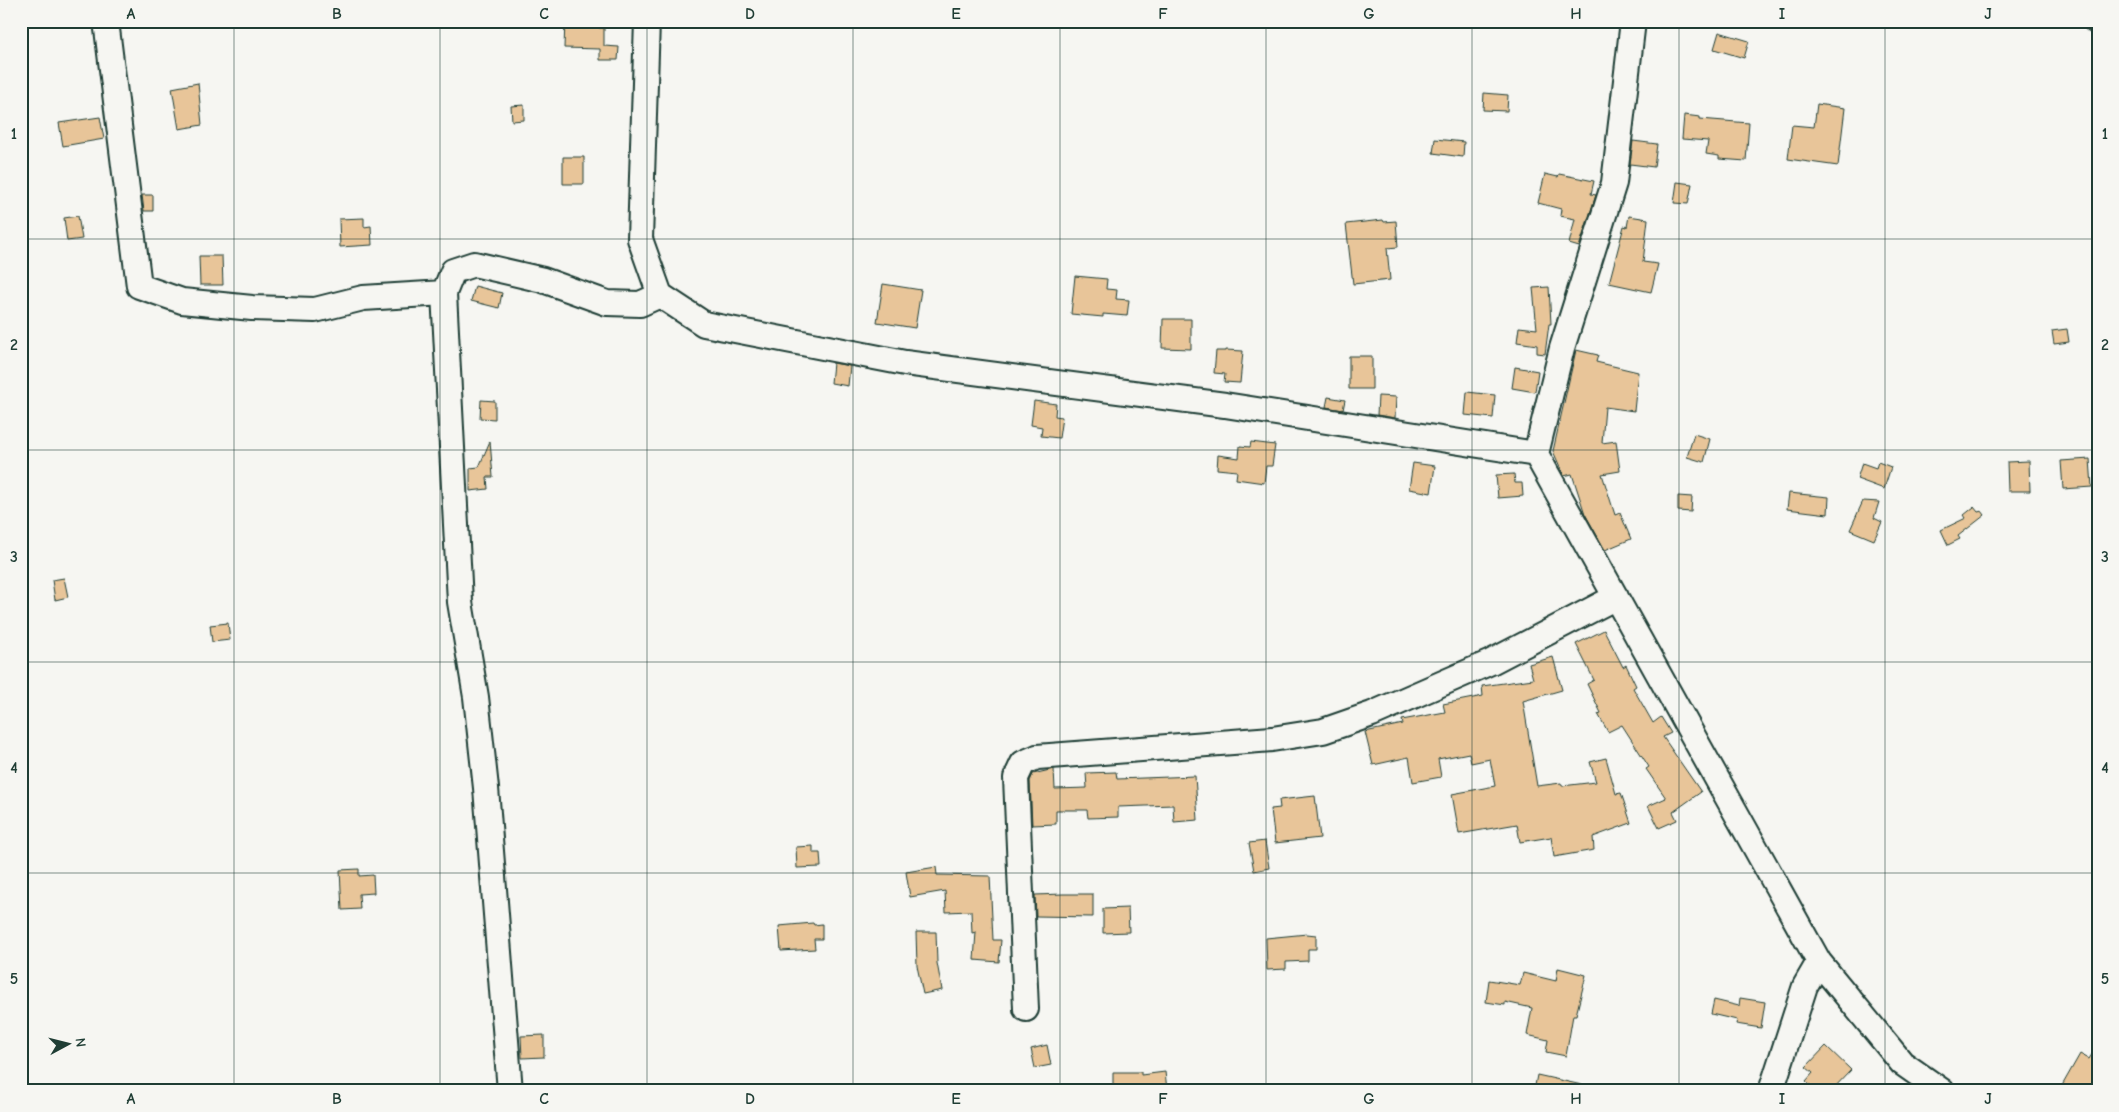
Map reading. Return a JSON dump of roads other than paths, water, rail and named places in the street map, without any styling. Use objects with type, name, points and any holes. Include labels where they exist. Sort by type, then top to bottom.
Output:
[{"type":"street","points":[[106,21],[139,286],[182,301],[252,308],[315,310],[364,298],[444,293]]},
{"type":"street","points":[[647,21],[640,239],[660,295],[704,324],[905,363],[1224,405],[1536,454]]},
{"type":"street","points":[[1633,21],[1614,183],[1562,348],[1536,454],[1819,962],[1902,1063],[1942,1091]]},
{"type":"street","points":[[510,1091],[486,788],[476,697],[460,602],[444,293],[454,271],[474,264],[543,280],[607,303],[640,304],[660,295]]},
{"type":"street","points":[[1026,1009],[1016,778],[1023,763],[1037,757],[1272,739],[1323,731],[1372,714],[1491,662],[1616,597]]},
{"type":"street","points":[[1771,1091],[1805,986],[1819,962]]}]
